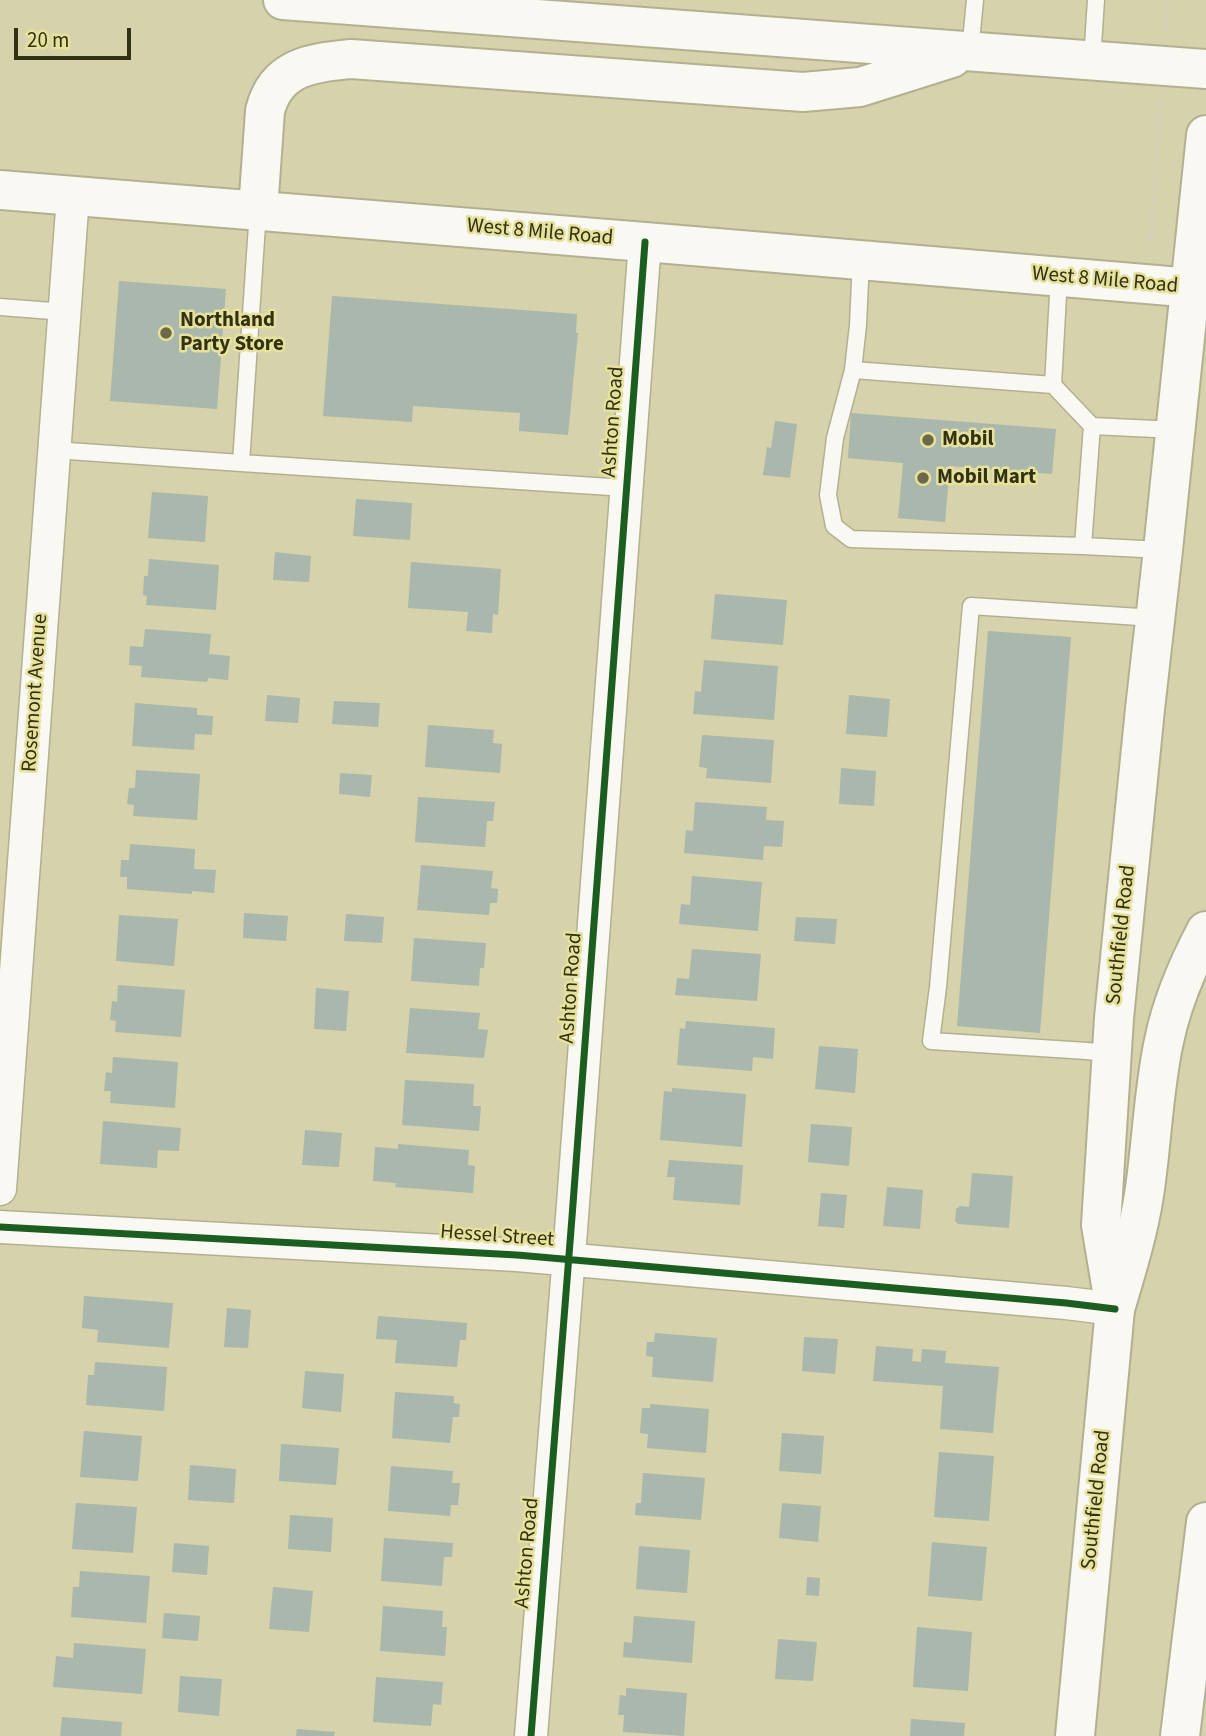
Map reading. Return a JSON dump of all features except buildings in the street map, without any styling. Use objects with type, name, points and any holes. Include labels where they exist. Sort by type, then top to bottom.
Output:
[{"type":"main road","points":[[283,0],[1206,69]]},
{"type":"main road","points":[[258,210],[265,111],[269,97],[280,81],[307,65],[351,59],[803,92],[860,87],[970,52]]},
{"type":"main road","name":"Southfield Road","points":[[1075,1736],[1115,1309],[1101,1225],[1111,1054],[1143,722],[1176,430],[1199,289],[1206,135]]},
{"type":"main road","name":"West 8 Mile Road","points":[[0,190],[1199,289]]},
{"type":"main road","points":[[1115,1309],[1144,1195],[1164,1040],[1192,956],[1206,931]]},
{"type":"main road","points":[[1180,1736],[1206,1522]]},
{"type":"street","name":"Rosemont Avenue","points":[[0,1189],[73,196]]},
{"type":"street","name":"Ashton Road","points":[[531,1736],[645,242]]},
{"type":"street","name":"Hessel Street","points":[[0,1227],[517,1255],[1115,1309]]},
{"type":"lane","points":[[970,52],[975,0]]},
{"type":"lane","points":[[1092,61],[1096,0]]},
{"type":"lane","points":[[241,463],[258,210]]},
{"type":"lane","points":[[861,260],[853,370],[835,438],[828,495],[834,526],[851,540],[1163,550]]},
{"type":"lane","points":[[1053,385],[1059,277]]},
{"type":"lane","points":[[0,307],[65,312]]},
{"type":"lane","points":[[853,370],[1053,385],[1093,425],[1176,430]]},
{"type":"lane","points":[[1083,546],[1093,425]]},
{"type":"lane","points":[[54,450],[626,488]]},
{"type":"lane","points":[[1111,1054],[931,1041],[971,606],[1155,618]]},
{"type":"path","points":[[1151,243],[1160,121],[1161,65],[1168,0]]},
{"type":"cycle path","points":[[531,1736],[645,242]]},
{"type":"cycle path","points":[[0,1227],[517,1255],[1115,1309]]},
{"type":"place","name":"Northland Party Store","points":[[166,333]]},
{"type":"place","name":"Mobil","points":[[928,440]]},
{"type":"place","name":"Mobil Mart","points":[[923,478]]}]
